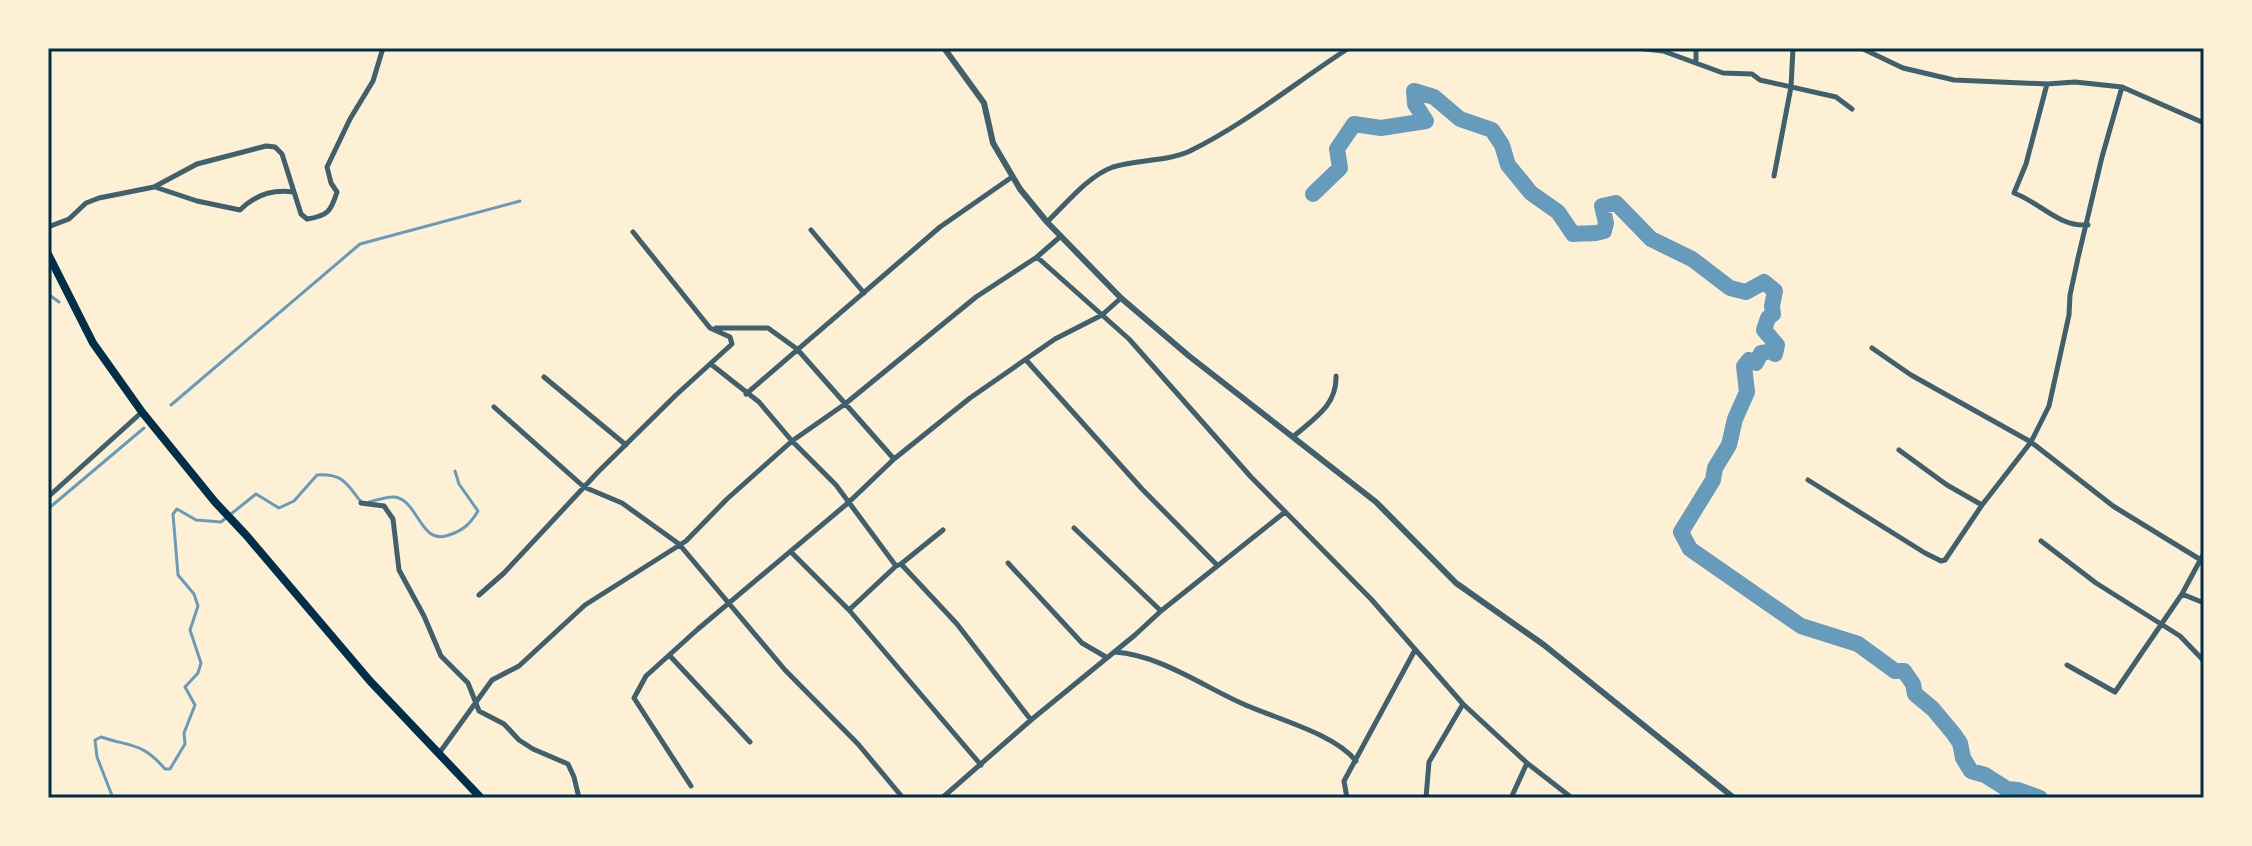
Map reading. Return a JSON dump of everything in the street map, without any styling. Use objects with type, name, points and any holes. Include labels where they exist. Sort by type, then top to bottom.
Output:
[{"type":"highway","points":[[48,254],[93,343],[142,412],[215,502],[370,681],[481,798]]},
{"type":"street","points":[[48,227],[69,219],[86,203],[154,187],[197,164],[266,146],[275,147],[282,154],[301,214],[307,219],[318,217],[331,210],[337,192],[327,167],[373,81],[383,48]]},
{"type":"street","points":[[944,48],[984,103],[993,143],[1012,177],[1047,222],[1121,298],[1189,356],[1376,502],[1456,583],[1544,645],[1734,798]]},
{"type":"street","points":[[1047,222],[1107,170],[1136,161],[1179,155],[1217,136],[1349,48]]},
{"type":"street","points":[[1636,48],[1663,51],[1723,73],[1752,74],[1760,80],[1836,97],[1852,109]]},
{"type":"street","points":[[1696,48],[1696,63]]},
{"type":"street","points":[[1774,176],[1791,87],[1793,48]]},
{"type":"street","points":[[1861,48],[1903,68],[1954,80],[2047,84],[2075,82],[2122,87],[2204,123]]},
{"type":"street","points":[[2047,84],[2026,164],[2014,193],[2030,200],[2058,220],[2076,226],[2088,225]]},
{"type":"street","points":[[1808,480],[1925,553],[1945,560],[1982,505],[2031,442],[2049,406],[2078,258],[2122,87]]},
{"type":"street","points":[[746,394],[940,227],[1012,177]]},
{"type":"street","points":[[154,187],[197,201],[240,210],[252,198],[279,190],[293,192]]},
{"type":"street","points":[[811,230],[864,293]]},
{"type":"street","points":[[479,595],[676,395],[732,344],[730,337],[710,328],[633,232]]},
{"type":"street","points":[[440,752],[492,680],[519,666],[585,605],[686,541],[727,499],[792,441],[845,404],[976,297],[1037,257],[1061,236]]},
{"type":"street","points":[[1037,257],[1129,339],[1463,704],[1527,763],[1572,798]]},
{"type":"street","points":[[691,786],[634,698],[646,676],[848,503],[894,459],[970,398],[1055,339],[1102,315],[1121,298]]},
{"type":"street","points":[[710,328],[768,328],[797,349],[894,459]]},
{"type":"street","points":[[1872,348],[1911,375],[2031,442],[2113,506],[2202,557],[2182,594],[2115,692],[2067,665]]},
{"type":"street","points":[[1026,360],[1142,489],[1217,564]]},
{"type":"street","points":[[712,365],[775,418],[792,441],[836,485],[899,565],[957,624],[1031,720]]},
{"type":"street","points":[[1294,436],[1320,414],[1336,393],[1336,376]]},
{"type":"street","points":[[544,377],[626,445]]},
{"type":"street","points":[[494,407],[584,487],[622,503],[679,544],[785,670],[858,744],[903,798]]},
{"type":"street","points":[[48,497],[142,412]]},
{"type":"street","points":[[1899,450],[1947,485],[1982,505]]},
{"type":"street","points":[[361,503],[384,506],[393,519],[399,570],[441,656],[468,683],[479,711],[504,724],[533,749],[568,764],[579,790],[579,798]]},
{"type":"street","points":[[942,798],[1217,564],[1285,512]]},
{"type":"street","points":[[1074,528],[1161,611]]},
{"type":"street","points":[[849,610],[943,530]]},
{"type":"street","points":[[2041,541],[2096,583],[2180,636],[2204,661]]},
{"type":"street","points":[[791,552],[849,610],[981,765]]},
{"type":"street","points":[[1008,563],[1082,643],[1106,657]]},
{"type":"street","points":[[2182,594],[2204,603]]},
{"type":"street","points":[[1347,798],[1344,781],[1415,650]]},
{"type":"street","points":[[1113,652],[1129,653],[1150,660],[1241,703],[1306,728],[1348,751],[1356,761]]},
{"type":"street","points":[[670,656],[750,742]]},
{"type":"street","points":[[1426,798],[1429,762],[1463,704]]},
{"type":"street","points":[[1511,798],[1527,763]]},
{"type":"waterway","points":[[1313,194],[1340,168],[1337,149],[1354,124],[1381,128],[1426,121],[1415,104],[1414,91],[1434,97],[1460,119],[1492,130],[1502,145],[1508,165],[1531,193],[1558,212],[1573,234],[1604,231],[1606,223],[1602,206],[1616,203],[1651,239],[1692,259],[1730,288],[1746,292],[1764,282],[1775,291],[1773,314],[1764,330],[1777,345],[1775,354],[1771,351],[1761,353],[1756,363],[1749,360],[1744,366],[1747,392],[1735,419],[1729,445],[1715,468],[1713,480],[1681,532],[1690,549],[1801,626],[1858,644],[1895,671],[1904,671],[1913,684],[1915,694],[1933,709],[1960,743],[1963,758],[1971,771],[1985,775],[2007,789],[2040,798]]},
{"type":"waterway","points":[[171,405],[360,244],[520,201]]},
{"type":"waterway","points":[[48,294],[59,302]]},
{"type":"waterway","points":[[48,509],[144,428]]},
{"type":"waterway","points":[[369,502],[392,497],[403,500],[425,529],[439,537],[449,535],[466,526],[478,511],[459,484],[455,471]]},
{"type":"waterway","points":[[113,798],[97,757],[95,740],[101,737],[136,747],[150,754],[165,769],[170,769],[185,744],[184,733],[195,705],[185,687],[198,673],[201,663],[190,630],[198,606],[194,594],[178,575],[173,514],[177,509],[196,520],[221,522],[256,494],[279,508],[294,501],[317,475],[339,478],[362,503]]}]
